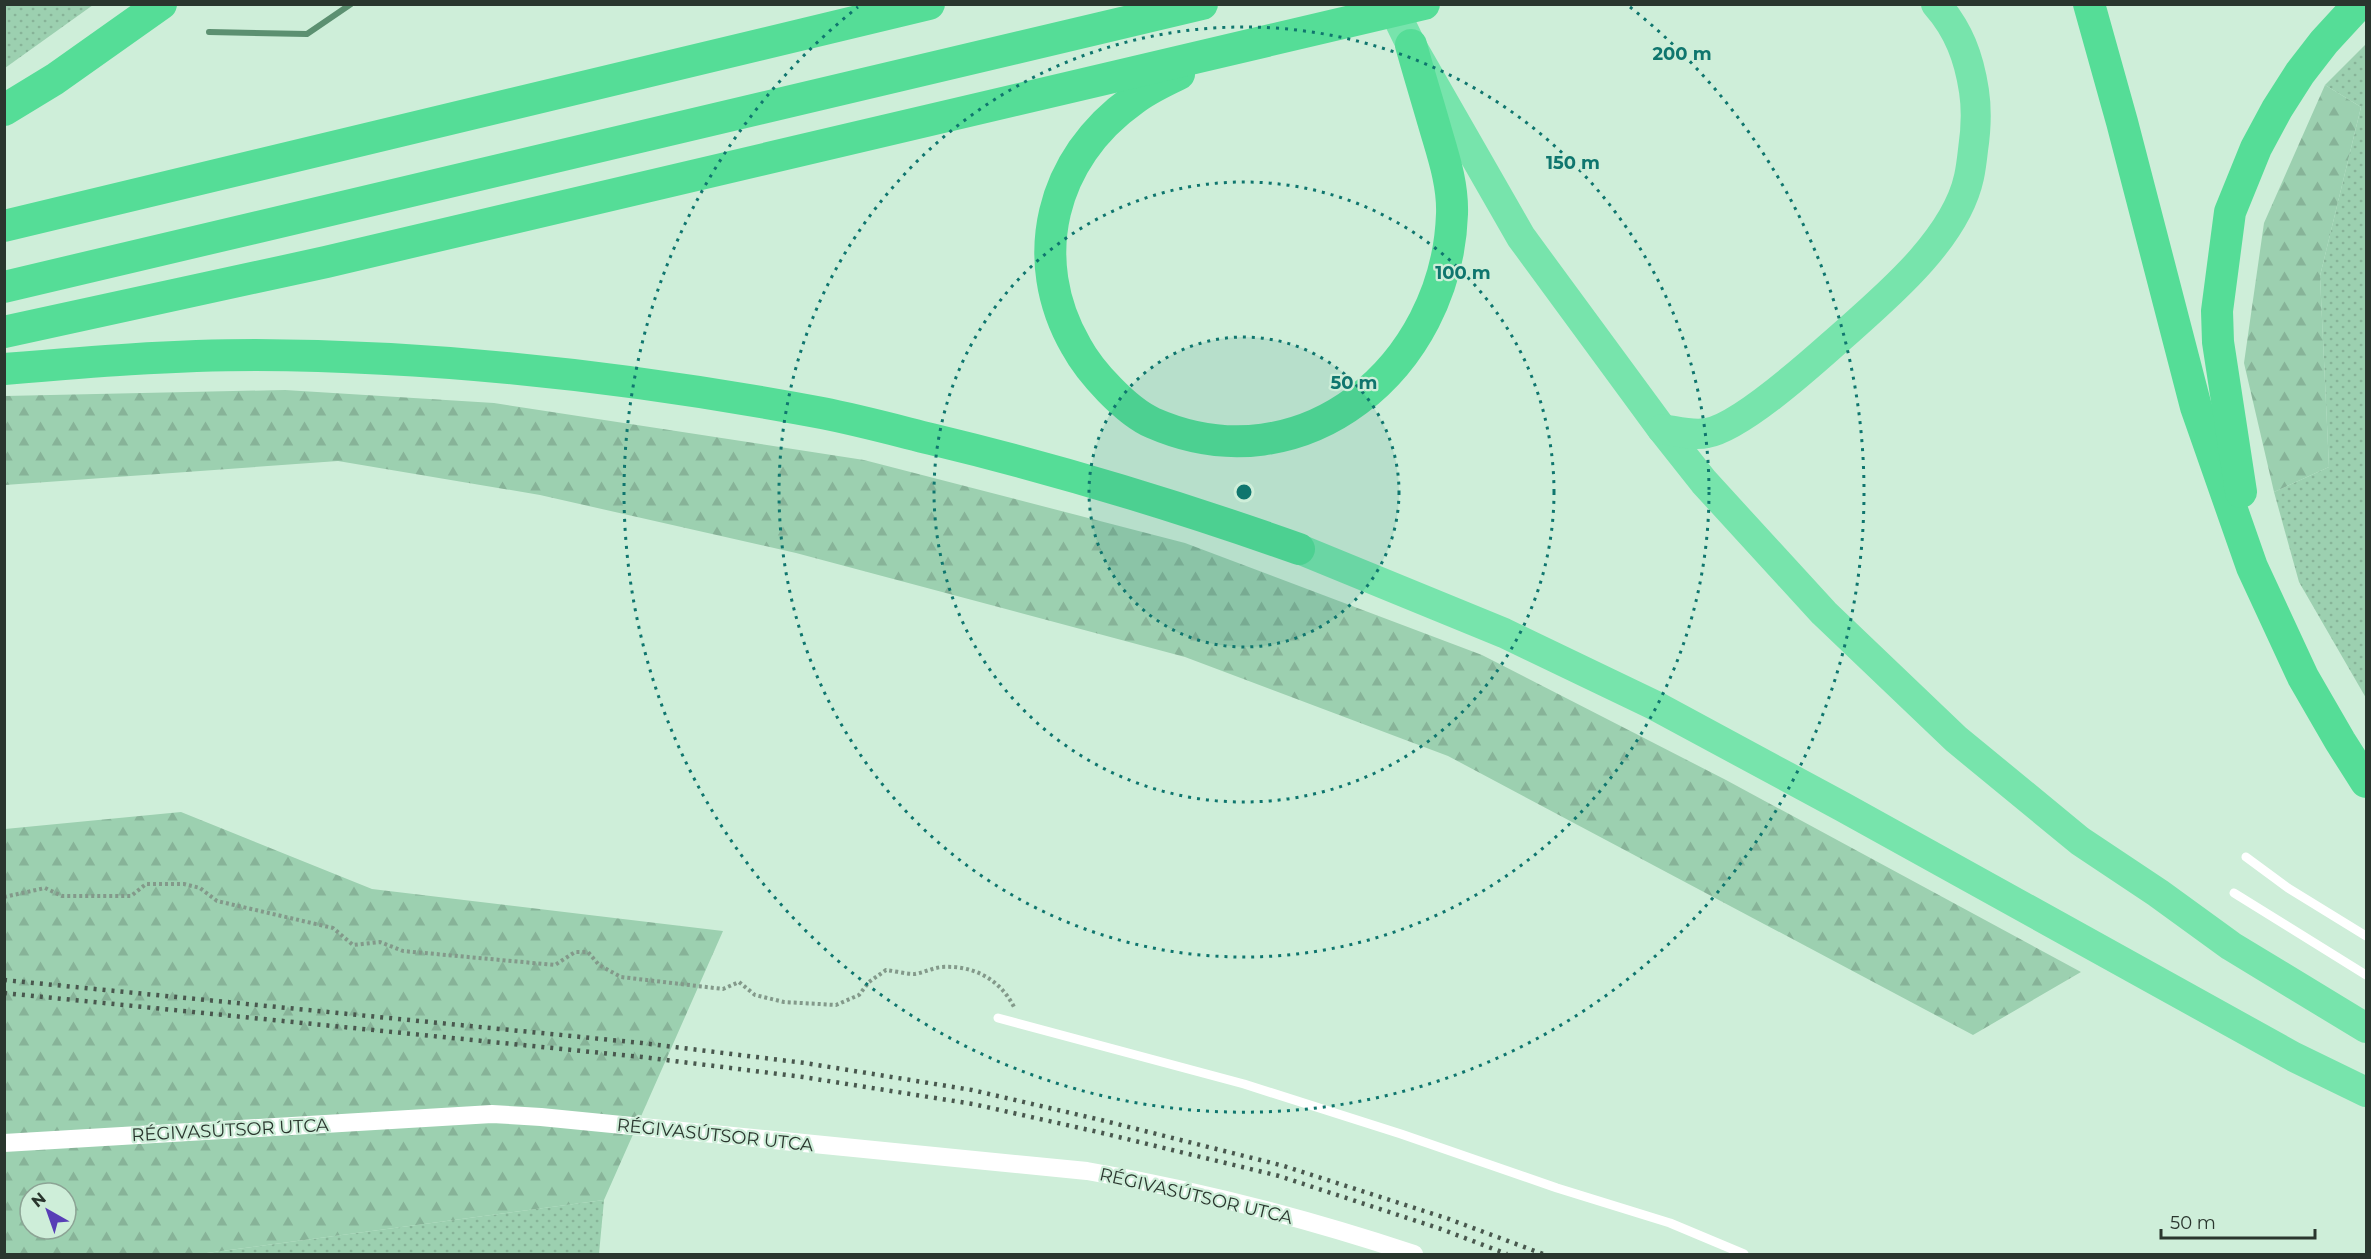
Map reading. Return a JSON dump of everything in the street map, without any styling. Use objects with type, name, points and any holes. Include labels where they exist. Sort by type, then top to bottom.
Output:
[{"type":"highway","points":[[4,110],[55,79],[161,4]]},
{"type":"highway","points":[[4,225],[929,4]]},
{"type":"highway","points":[[4,287],[1202,4]]},
{"type":"highway","points":[[1391,4],[1411,45],[1521,237],[1662,429],[1704,482],[1824,613],[1988,766],[2080,841],[2158,893],[2231,946],[2367,1028]]},
{"type":"highway","points":[[4,332],[326,262],[1424,4]]},
{"type":"highway","points":[[1662,429],[1707,433],[1737,422],[1870,311],[1916,266],[1936,242],[1957,209],[1969,178],[1977,106],[1969,62],[1958,34],[1936,4]]},
{"type":"highway","points":[[2089,4],[2196,407],[2252,567],[2303,677],[2367,782]]},
{"type":"highway","points":[[2252,567],[2218,342],[2217,311],[2230,212],[2256,148],[2277,110],[2300,73],[2324,42],[2359,4]]},
{"type":"highway","points":[[1224,52],[1131,101],[1108,122],[1081,153],[1063,183],[1054,215],[1050,253],[1052,280],[1065,328],[1086,364],[1116,396],[1152,422],[1187,434],[1221,440],[1257,440],[1287,435],[1316,426],[1371,390],[1413,342],[1435,299],[1444,274],[1450,242],[1452,210],[1449,174],[1411,45]]},
{"type":"highway","points":[[4,369],[128,358],[257,355],[445,363],[638,382],[825,413],[1021,461],[1190,510],[1299,549],[1504,633],[1654,705],[2294,1057],[2367,1092]]},
{"type":"highway","points":[[2338,1010],[2367,1021]]},
{"type":"street","name":"RÉGIVASÚTSOR UTCA","points":[[4,1143],[492,1114],[541,1117],[1088,1171],[1150,1182],[1356,1235],[1414,1254]]},
{"type":"lane","points":[[2246,857],[2288,888],[2367,936]]},
{"type":"lane","points":[[2234,893],[2367,975]]},
{"type":"lane","points":[[999,1018],[1244,1084],[1670,1223],[1744,1254]]},
{"type":"path","points":[[4,897],[45,888],[62,896],[131,896],[146,884],[184,884],[200,888],[217,901],[333,928],[353,945],[380,942],[403,951],[555,965],[575,952],[588,952],[599,965],[621,977],[723,989],[739,982],[754,995],[784,1002],[836,1005],[859,995],[869,982],[886,970],[914,974],[945,967],[970,970],[988,976],[1006,992],[1022,1024]]},
{"type":"green space","points":[[5,4],[93,4],[93,5],[5,68]]},
{"type":"green space","points":[[2366,44],[2366,698],[2299,582],[2274,492],[2329,467],[2320,276],[2361,107],[2325,85]]},
{"type":"green space","points":[[2325,85],[2361,107],[2320,276],[2329,467],[2274,492],[2244,363],[2264,223]]},
{"type":"green space","points":[[285,390],[494,403],[864,460],[1185,543],[1482,655],[1726,780],[2081,972],[1973,1035],[1448,756],[1185,657],[796,553],[540,495],[338,461],[5,485],[5,396]]},
{"type":"green space","points":[[181,812],[372,889],[723,931],[604,1200],[199,1254],[5,1254],[5,829]]},
{"type":"green space","points":[[604,1200],[599,1254],[199,1254],[207,1253]]},
{"type":"waterway","points":[[209,32],[307,34],[351,4]]},
{"type":"railway","points":[[4,980],[642,1043],[805,1063],[972,1090],[1284,1166],[1446,1218],[1543,1254]]},
{"type":"railway","points":[[4,993],[642,1057],[803,1077],[973,1104],[1279,1176],[1441,1229],[1507,1254]]}]
